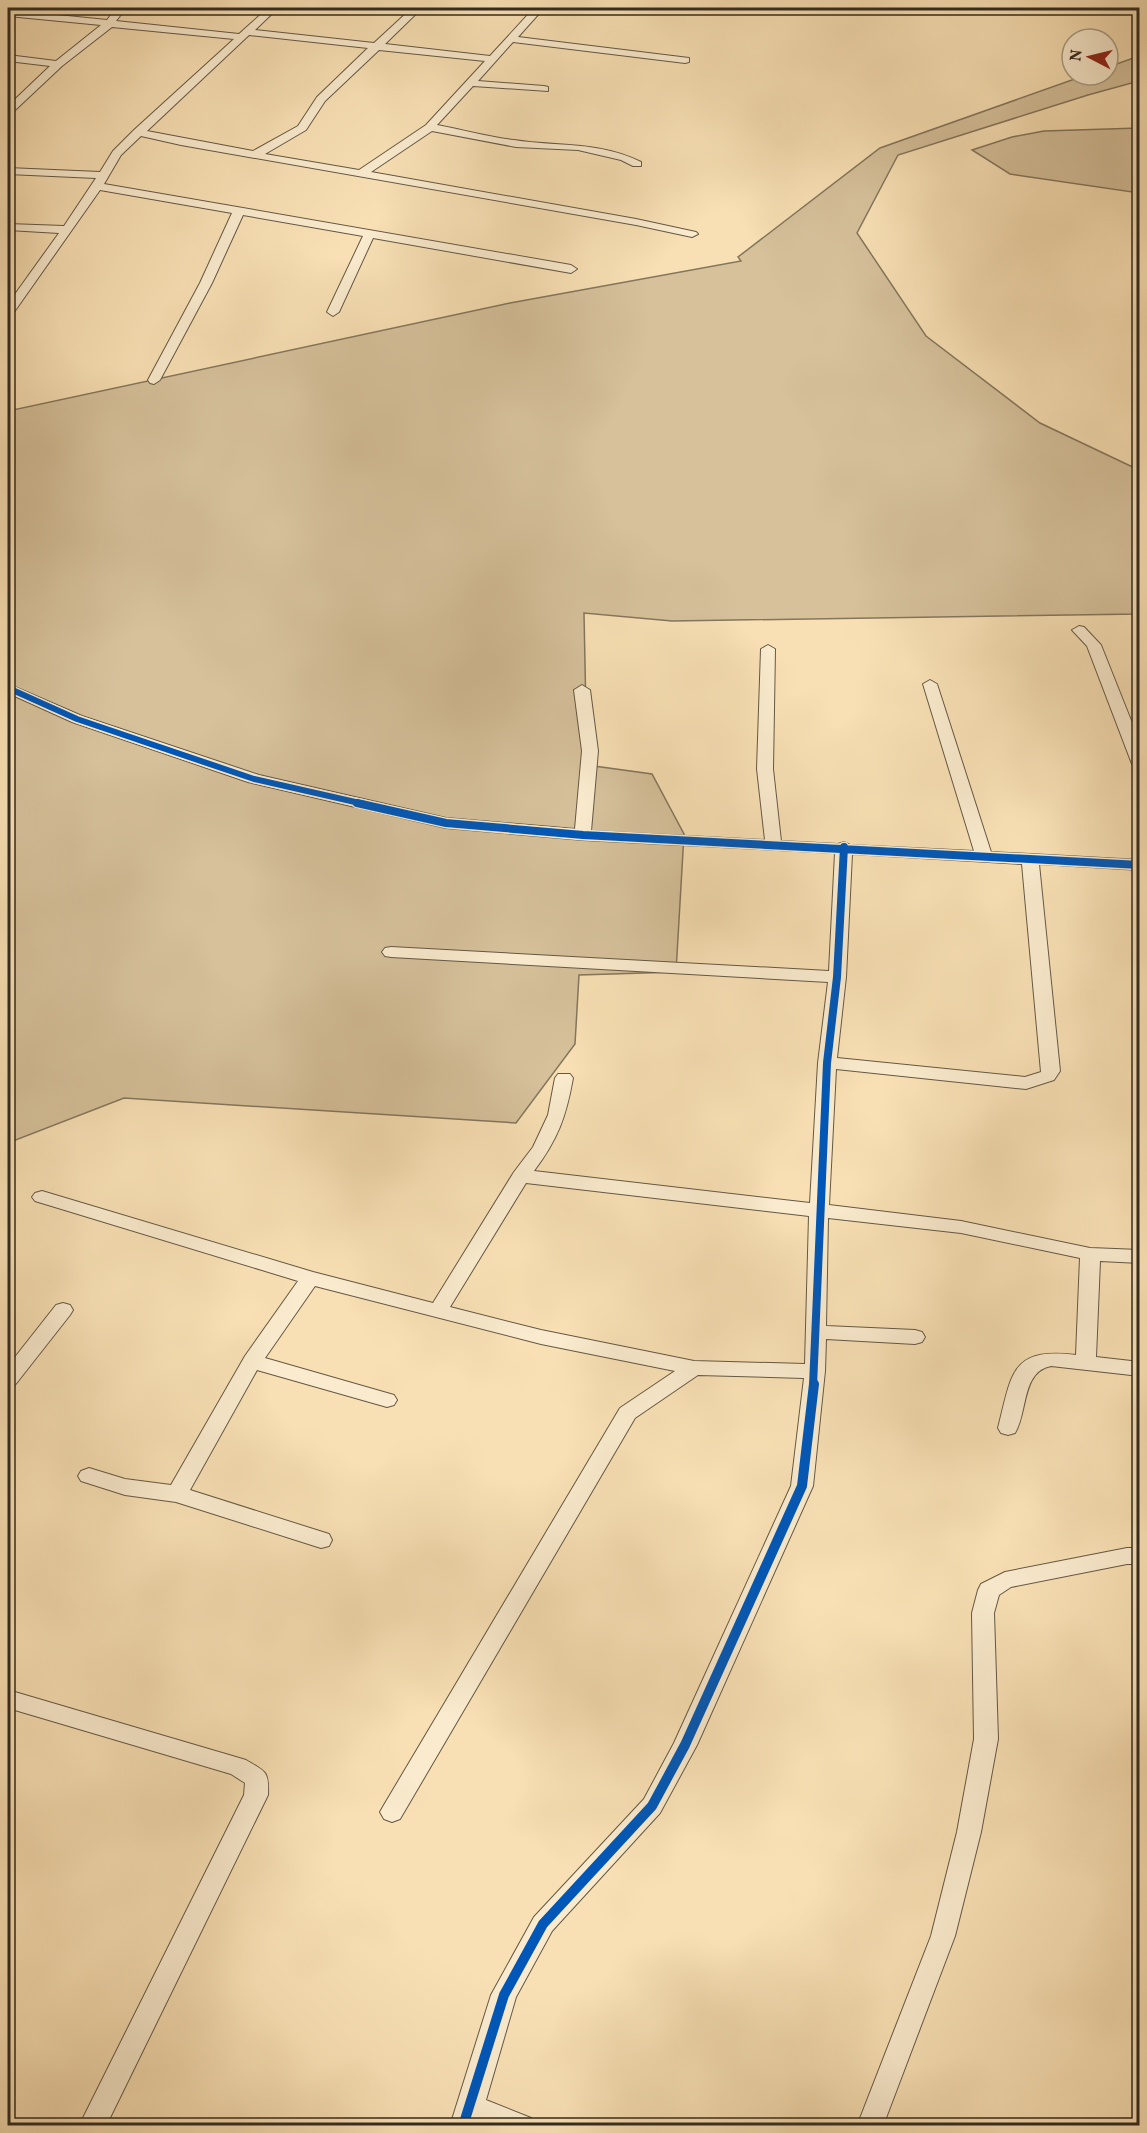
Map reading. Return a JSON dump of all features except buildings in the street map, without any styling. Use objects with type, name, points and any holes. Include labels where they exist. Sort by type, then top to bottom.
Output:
[{"type":"street","points":[[10,107],[58,64],[110,24],[121,8]]},
{"type":"street","points":[[8,312],[68,230],[117,153],[273,8]]},
{"type":"street","points":[[255,155],[302,128],[321,99],[356,67],[369,50],[378,47],[417,8]]},
{"type":"street","points":[[362,173],[430,127],[539,8]]},
{"type":"street","points":[[8,13],[378,47],[492,60]]},
{"type":"street","points":[[509,39],[685,60]]},
{"type":"street","points":[[8,58],[58,64]]},
{"type":"street","points":[[470,83],[544,89]]},
{"type":"street","points":[[430,127],[516,144],[578,147],[625,158],[637,164]]},
{"type":"street","points":[[138,132],[692,234]]},
{"type":"street","points":[[8,171],[102,175]]},
{"type":"street","points":[[97,186],[571,269]]},
{"type":"street","points":[[154,380],[206,283],[238,211]]},
{"type":"street","points":[[8,227],[68,230]]},
{"type":"street","points":[[333,312],[370,233]]},
{"type":"street","points":[[1079,630],[1094,645],[1135,745],[1140,764]]},
{"type":"street","points":[[768,649],[765,769],[772,843]]},
{"type":"street","points":[[930,684],[984,856]]},
{"type":"street","points":[[8,688],[77,719],[265,782],[446,823],[583,835],[772,843],[1140,865]]},
{"type":"street","points":[[582,690],[590,751],[583,835]]},
{"type":"street","points":[[522,2126],[467,2116],[504,1995],[543,1924],[652,1806],[685,1745],[802,1486],[815,1371],[819,1210],[827,1063],[837,977],[843,847]]},
{"type":"street","points":[[827,1063],[1026,1083],[1048,1076],[1051,1071],[1030,859]]},
{"type":"street","points":[[391,952],[837,977]]},
{"type":"street","points":[[438,1310],[521,1176],[542,1148],[557,1115],[564,1078]]},
{"type":"street","points":[[521,1176],[961,1227],[1090,1254],[1140,1257]]},
{"type":"street","points":[[42,1197],[310,1278],[541,1337],[694,1368],[815,1371]]},
{"type":"street","points":[[1086,1363],[1090,1254]]},
{"type":"street","points":[[177,1494],[252,1361],[310,1278]]},
{"type":"street","points":[[8,1380],[63,1310]]},
{"type":"street","points":[[816,1332],[915,1337]]},
{"type":"street","points":[[1008,1428],[1022,1376],[1036,1362],[1051,1359],[1140,1370]]},
{"type":"street","points":[[252,1361],[387,1400]]},
{"type":"street","points":[[392,1812],[602,1460],[627,1413],[694,1368]]},
{"type":"street","points":[[89,1476],[125,1487],[177,1494],[321,1540]]},
{"type":"street","points":[[870,2126],[943,1936],[969,1832],[986,1739],[983,1613],[989,1590],[1005,1580],[1127,1556],[1140,1556]]},
{"type":"street","points":[[8,1700],[238,1767],[257,1778],[256,1795],[92,2126]]},
{"type":"shaded area","points":[[1139,56],[1139,81],[1120,86],[1120,63]]},
{"type":"shaded area","points":[[1060,84],[1060,87],[1117,87],[898,155],[857,233],[926,336],[1040,423],[1139,470],[1139,614],[672,621],[584,613],[587,765],[652,774],[684,834],[676,972],[579,975],[575,1044],[516,1123],[124,1098],[8,1143],[8,411],[510,303],[741,261],[738,257],[880,148]]},
{"type":"shaded area","points":[[1139,128],[1139,193],[1010,174],[972,150],[1012,137],[1044,131]]},
{"type":"cycle path","points":[[8,688],[77,719],[254,779],[446,823],[583,835],[1140,865]]},
{"type":"cycle path","points":[[463,2126],[504,1995],[543,1924],[652,1806],[685,1745],[802,1486],[815,1371],[819,1210],[827,1063],[837,977],[844,847]]}]
